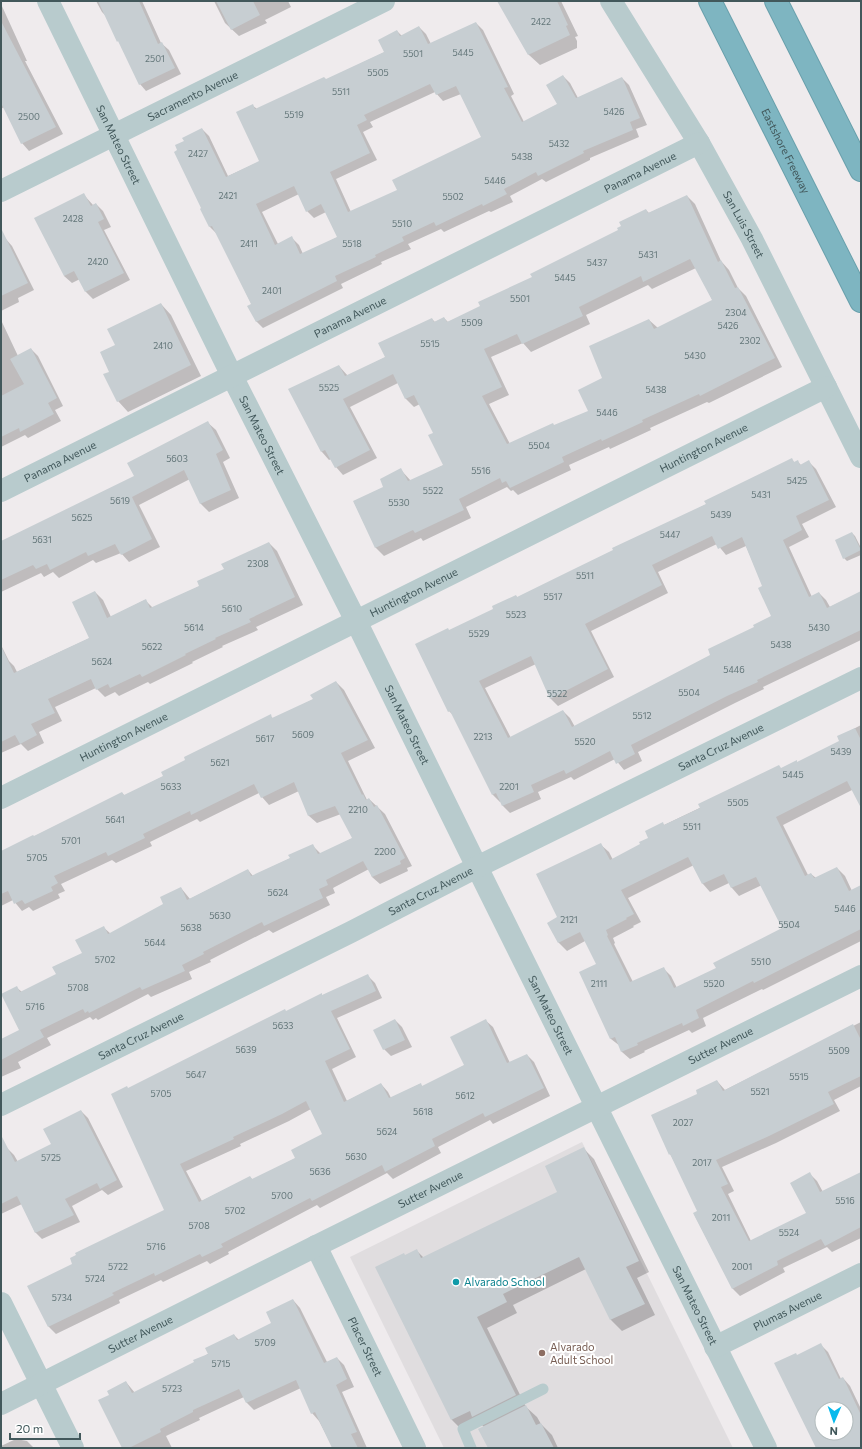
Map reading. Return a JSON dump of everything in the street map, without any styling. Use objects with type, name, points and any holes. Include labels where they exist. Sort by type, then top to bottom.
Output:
[{"type":"highway","name":"Eastshore Freeway","points":[[710,1],[861,301]]},
{"type":"highway","points":[[776,1],[861,170]]},
{"type":"street","name":"San Mateo Street","points":[[48,1],[232,376],[356,621],[715,1348],[766,1448]]},
{"type":"street","name":"Sacramento Avenue","points":[[1,191],[384,1]]},
{"type":"street","name":"San Luis Street","points":[[611,1],[699,144],[752,239],[861,457]]},
{"type":"street","name":"Panama Avenue","points":[[1,491],[699,144]]},
{"type":"street","name":"Huntington Avenue","points":[[1,798],[826,387]]},
{"type":"street","name":"Santa Cruz Avenue","points":[[1,1105],[351,932],[477,867],[861,678]]},
{"type":"street","name":"Sutter Avenue","points":[[1,1404],[861,976]]},
{"type":"street","name":"Placer Street","points":[[316,1246],[415,1448]]},
{"type":"street","name":"Plumas Avenue","points":[[715,1348],[861,1274]]},
{"type":"street","points":[[1,1303],[73,1448]]},
{"type":"lane","points":[[471,1448],[463,1429],[543,1389]]},
{"type":"shaded area","name":"Alvarado Adult School","points":[[582,1142],[733,1448],[444,1448],[350,1257]]},
{"type":"building","points":[[98,1],[139,1],[158,44],[162,42],[175,68],[139,85]]},
{"type":"building","points":[[216,1],[253,1],[260,15],[231,30]]},
{"type":"building","points":[[497,1],[557,1],[568,25],[566,26],[570,35],[528,55]]},
{"type":"building","points":[[1,21],[56,127],[21,144],[1,103]]},
{"type":"building","points":[[476,22],[508,87],[504,88],[522,122],[557,104],[546,85],[563,75],[576,98],[622,77],[640,118],[630,122],[633,130],[583,151],[584,153],[538,176],[536,172],[504,189],[507,194],[483,206],[482,204],[436,226],[434,222],[402,237],[404,241],[375,255],[376,257],[335,276],[337,281],[256,322],[247,306],[251,304],[212,226],[209,227],[200,209],[201,208],[174,152],[177,150],[175,145],[184,141],[182,138],[202,128],[226,177],[259,161],[236,112],[253,104],[255,109],[324,77],[326,79],[384,52],[378,40],[397,30],[400,36],[419,26],[428,44]],"holes":[[[430,84],[436,95],[456,86],[481,137],[392,180],[397,190],[348,212],[330,172],[370,153],[357,125],[367,120],[364,115]],[[294,186],[306,212],[321,204],[337,237],[300,254],[292,236],[275,245],[256,204]]]},
{"type":"building","points":[[84,193],[91,206],[96,203],[104,219],[98,222],[124,273],[85,292],[74,271],[64,276],[34,218]]},
{"type":"building","points":[[687,195],[718,262],[721,260],[735,288],[738,287],[775,358],[700,396],[699,394],[642,420],[643,422],[602,441],[601,439],[562,457],[564,462],[510,488],[506,481],[502,483],[500,478],[459,499],[464,510],[415,533],[413,530],[375,548],[353,501],[383,487],[380,479],[401,468],[408,481],[443,465],[428,435],[433,433],[414,395],[405,399],[393,374],[343,399],[370,450],[335,468],[325,450],[321,452],[288,389],[339,365],[345,376],[385,357],[378,343],[432,318],[434,322],[444,317],[447,322],[480,306],[478,302],[532,277],[530,274],[618,230],[617,228],[621,226],[619,222],[646,209],[648,213]],"holes":[[[690,259],[712,300],[654,329],[649,319],[589,346],[602,378],[578,390],[588,411],[554,425],[553,423],[507,444],[482,396],[502,387],[484,349],[517,334],[522,344],[583,316],[579,307],[641,276],[643,282]]]},
{"type":"building","points":[[1,228],[28,283],[1,296]]},
{"type":"building","points":[[161,303],[191,365],[117,402],[103,374],[109,372],[100,352],[115,345],[107,329]]},
{"type":"building","points":[[31,348],[57,398],[48,403],[54,414],[20,432],[19,428],[1,437],[1,396],[24,384],[10,359]]},
{"type":"building","points":[[208,421],[223,450],[216,454],[231,490],[200,504],[184,470],[132,497],[152,539],[121,555],[115,544],[88,556],[86,552],[50,570],[47,564],[36,569],[33,565],[1,580],[1,541],[134,476],[127,463]]},
{"type":"building","points":[[792,458],[794,462],[798,460],[800,465],[809,460],[829,500],[796,516],[802,530],[783,540],[809,597],[819,592],[827,608],[861,591],[861,630],[757,680],[758,682],[727,696],[631,745],[635,754],[616,764],[610,751],[566,774],[564,770],[531,785],[534,792],[502,806],[496,793],[492,795],[450,711],[448,712],[415,644],[493,609],[492,606],[516,595],[517,597],[613,550],[612,548],[706,504],[704,501]],"holes":[[[712,536],[718,549],[742,537],[762,586],[758,588],[771,616],[753,625],[754,627],[708,649],[710,655],[572,727],[563,710],[508,738],[479,681],[531,656],[550,699],[608,669],[585,624],[662,585],[652,565]]]},
{"type":"building","points":[[852,532],[861,550],[843,559],[835,540]]},
{"type":"building","points":[[269,542],[295,597],[249,619],[251,622],[215,638],[216,639],[142,677],[140,674],[110,688],[108,684],[96,690],[91,679],[48,699],[55,713],[31,724],[37,735],[20,744],[15,735],[1,742],[1,646],[14,673],[89,638],[72,602],[95,591],[107,618],[146,599],[150,608],[199,586],[197,581],[224,569],[221,564]]},
{"type":"building","points":[[336,681],[368,740],[341,753],[362,795],[363,794],[366,800],[369,798],[374,807],[377,805],[405,858],[400,861],[401,864],[372,877],[363,861],[326,880],[328,885],[319,889],[323,898],[264,926],[262,922],[203,952],[204,954],[182,965],[185,971],[142,990],[140,987],[89,1013],[88,1011],[85,1013],[83,1009],[40,1030],[44,1037],[1,1060],[1,1039],[19,1030],[1,994],[17,986],[20,992],[56,974],[52,967],[82,953],[75,940],[104,926],[108,934],[163,904],[160,897],[181,887],[187,900],[248,869],[251,876],[290,858],[288,855],[313,844],[318,854],[352,838],[335,806],[308,816],[294,782],[261,798],[254,784],[191,815],[190,811],[143,834],[145,838],[108,856],[106,852],[54,876],[58,883],[51,887],[53,891],[25,904],[22,900],[14,904],[8,891],[1,894],[1,851],[122,792],[124,795],[163,776],[161,772],[185,760],[184,757],[271,714],[272,718],[313,699],[310,695]]},
{"type":"building","points":[[855,728],[861,740],[861,808],[847,781],[776,817],[805,876],[811,873],[814,878],[837,867],[849,891],[861,885],[861,929],[754,983],[753,981],[696,1010],[699,1018],[683,1026],[682,1023],[637,1043],[638,1045],[621,1052],[615,1037],[610,1039],[579,972],[596,964],[580,932],[558,943],[547,923],[557,917],[536,874],[601,843],[610,860],[648,838],[645,831],[663,822],[664,825],[700,808],[698,804],[779,765],[781,768],[797,760],[797,762],[839,741],[837,736]],"holes":[[[688,857],[702,884],[724,874],[731,888],[756,877],[782,928],[713,963],[716,968],[674,988],[664,967],[630,982],[607,936],[606,930],[634,914],[621,890]]]},
{"type":"building","points":[[368,974],[376,991],[331,1011],[350,1049],[325,1061],[344,1102],[381,1083],[389,1098],[421,1083],[422,1086],[464,1065],[450,1037],[486,1019],[507,1063],[527,1054],[544,1088],[485,1117],[483,1113],[432,1139],[435,1146],[385,1172],[382,1165],[312,1201],[310,1198],[221,1244],[223,1247],[202,1257],[200,1254],[155,1276],[154,1273],[112,1293],[114,1295],[48,1327],[27,1286],[72,1264],[70,1258],[76,1255],[75,1253],[164,1210],[111,1094],[127,1086],[128,1088],[285,1009],[286,1011],[322,993],[322,995]],"holes":[[[306,1101],[322,1134],[291,1150],[295,1158],[252,1179],[250,1176],[199,1202],[180,1164],[234,1139],[233,1137]]]},
{"type":"building","points":[[395,1019],[405,1040],[383,1050],[373,1030]]},
{"type":"building","points":[[853,1024],[861,1040],[861,1076],[828,1092],[834,1104],[716,1160],[728,1184],[721,1187],[749,1241],[806,1213],[790,1183],[810,1172],[820,1192],[861,1172],[861,1227],[825,1246],[821,1239],[777,1261],[778,1265],[732,1289],[693,1213],[697,1211],[651,1115],[697,1094],[696,1090],[717,1080],[723,1091]]},
{"type":"building","points":[[81,1110],[117,1180],[100,1189],[97,1183],[65,1199],[74,1215],[35,1233],[17,1196],[1,1204],[1,1135],[15,1162],[51,1144],[43,1129]]},
{"type":"building","name":"Alvarado School","points":[[584,1147],[639,1261],[626,1267],[645,1304],[610,1320],[579,1257],[503,1294],[507,1302],[477,1317],[516,1395],[472,1417],[470,1411],[451,1420],[375,1267],[404,1253],[405,1255],[417,1249],[421,1258],[557,1192],[545,1166]]},
{"type":"building","points":[[293,1299],[324,1363],[337,1357],[347,1379],[336,1385],[357,1432],[351,1434],[358,1448],[332,1448],[315,1412],[311,1414],[296,1380],[246,1403],[239,1389],[193,1410],[193,1412],[160,1429],[161,1432],[129,1448],[122,1448],[98,1400],[109,1395],[107,1391],[126,1381],[132,1393],[194,1362],[193,1360],[208,1354],[205,1348],[234,1334],[237,1340],[271,1323],[266,1312]]},
{"type":"building","points":[[821,1343],[839,1379],[843,1377],[861,1415],[861,1448],[816,1448],[774,1363],[796,1353],[797,1355]]},
{"type":"building","points":[[526,1405],[536,1425],[541,1423],[554,1448],[488,1448],[478,1429]]},
{"type":"place","name":"Alvarado School","points":[[456,1282]]},
{"type":"place","name":"Alvarado Adult School","points":[[542,1353]]}]
